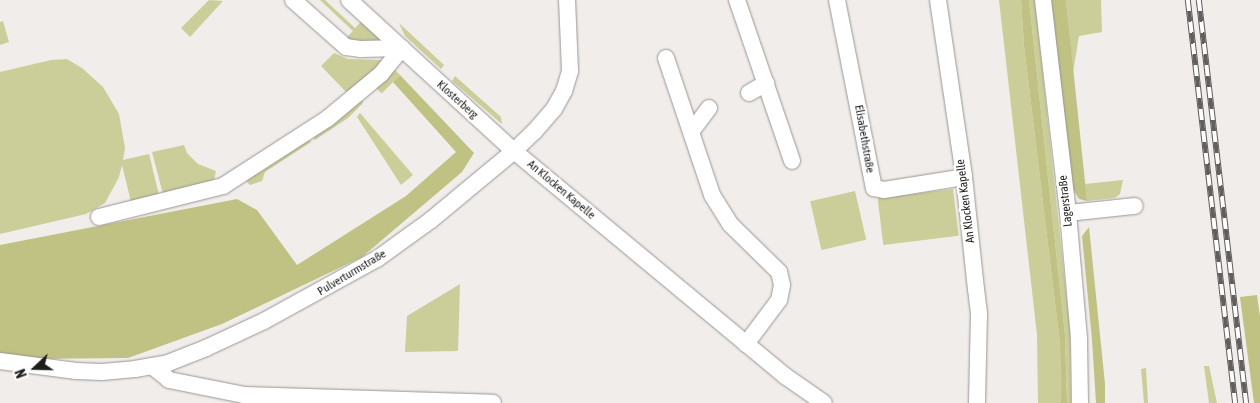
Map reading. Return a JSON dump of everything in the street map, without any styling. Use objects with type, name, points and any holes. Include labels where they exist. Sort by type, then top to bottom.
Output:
[{"type":"street","points":[[293,0],[346,47],[360,49],[402,48]]},
{"type":"street","name":"Klosterberg","points":[[349,0],[514,151]]},
{"type":"street","name":"Pulverturmstraße","points":[[0,361],[92,372],[117,372],[152,366],[183,358],[206,348],[276,315],[361,269],[430,220],[514,151],[545,120],[564,91],[570,71],[568,0]]},
{"type":"street","points":[[737,0],[792,161]]},
{"type":"street","name":"Elisabethstraße","points":[[837,0],[874,188],[884,190],[964,177]]},
{"type":"street","name":"An Klocken Kapelle","points":[[938,0],[964,177],[979,314],[977,403]]},
{"type":"street","name":"Lagerstraße","points":[[1043,0],[1068,213],[1079,340],[1080,403]]},
{"type":"street","points":[[99,217],[229,183],[327,119],[366,88],[402,48]]},
{"type":"street","points":[[666,58],[712,195],[730,224],[779,272],[782,285],[780,300],[746,344]]},
{"type":"street","points":[[749,92],[766,83]]},
{"type":"street","points":[[691,132],[710,108]]},
{"type":"street","name":"An Klocken Kapelle","points":[[514,151],[746,344],[824,403]]},
{"type":"street","points":[[1068,213],[1135,206]]},
{"type":"street","points":[[152,366],[169,380],[244,395],[493,403]]},
{"type":"green space","points":[[209,0],[223,1],[190,37],[181,28]]},
{"type":"green space","points":[[320,0],[325,0],[355,28],[363,20],[385,41],[351,43],[345,39],[353,31]]},
{"type":"green space","points":[[999,0],[1021,0],[1024,46],[1060,344],[1061,403],[1038,403],[1037,335]]},
{"type":"green space","points":[[1021,0],[1029,0],[1065,335],[1067,403],[1061,403],[1060,344],[1024,46]]},
{"type":"green space","points":[[1029,0],[1035,0],[1070,330],[1071,403],[1067,403],[1065,335]]},
{"type":"green space","points":[[1051,0],[1066,0],[1087,201],[1079,199],[1073,189]]},
{"type":"green space","points":[[1066,0],[1101,0],[1102,32],[1079,36],[1073,72]]},
{"type":"green space","points":[[3,21],[9,42],[0,45],[0,22]]},
{"type":"green space","points":[[399,23],[444,65],[441,69],[405,36]]},
{"type":"green space","points":[[334,53],[348,59],[381,60],[383,66],[350,96],[321,66]]},
{"type":"green space","points":[[67,59],[82,68],[103,87],[119,114],[125,148],[123,160],[149,154],[160,199],[132,206],[122,165],[119,177],[105,203],[86,214],[0,234],[0,72],[51,60]]},
{"type":"green space","points":[[393,68],[400,75],[382,93],[375,86]]},
{"type":"green space","points":[[400,75],[474,153],[462,172],[362,257],[222,324],[128,358],[24,359],[0,356],[0,245],[237,199],[257,210],[297,265],[406,196],[456,152],[393,82]]},
{"type":"green space","points":[[455,76],[501,117],[502,124],[452,81]]},
{"type":"green space","points":[[362,100],[363,103],[348,118],[315,140],[311,134]]},
{"type":"green space","points":[[360,113],[413,175],[401,185],[357,117]]},
{"type":"green space","points":[[307,136],[311,142],[265,172],[262,181],[250,185],[247,182],[245,177]]},
{"type":"green space","points":[[184,145],[187,153],[198,164],[216,171],[214,180],[164,198],[152,152]]},
{"type":"green space","points":[[1123,180],[1120,194],[1115,198],[1087,201],[1085,184]]},
{"type":"green space","points":[[953,189],[959,236],[883,245],[878,198]]},
{"type":"green space","points":[[855,191],[866,240],[821,250],[810,201]]},
{"type":"green space","points":[[1089,227],[1105,384],[1105,403],[1096,403],[1082,236]]},
{"type":"green space","points":[[460,284],[458,351],[405,352],[407,316]]},
{"type":"green space","points":[[1257,295],[1260,316],[1260,403],[1254,403],[1240,297]]},
{"type":"green space","points":[[1204,366],[1209,366],[1217,403],[1209,403]]},
{"type":"green space","points":[[1146,368],[1148,403],[1144,403],[1141,369]]},
{"type":"railway","points":[[1188,0],[1235,403]]},
{"type":"railway","points":[[1199,0],[1246,403]]}]
